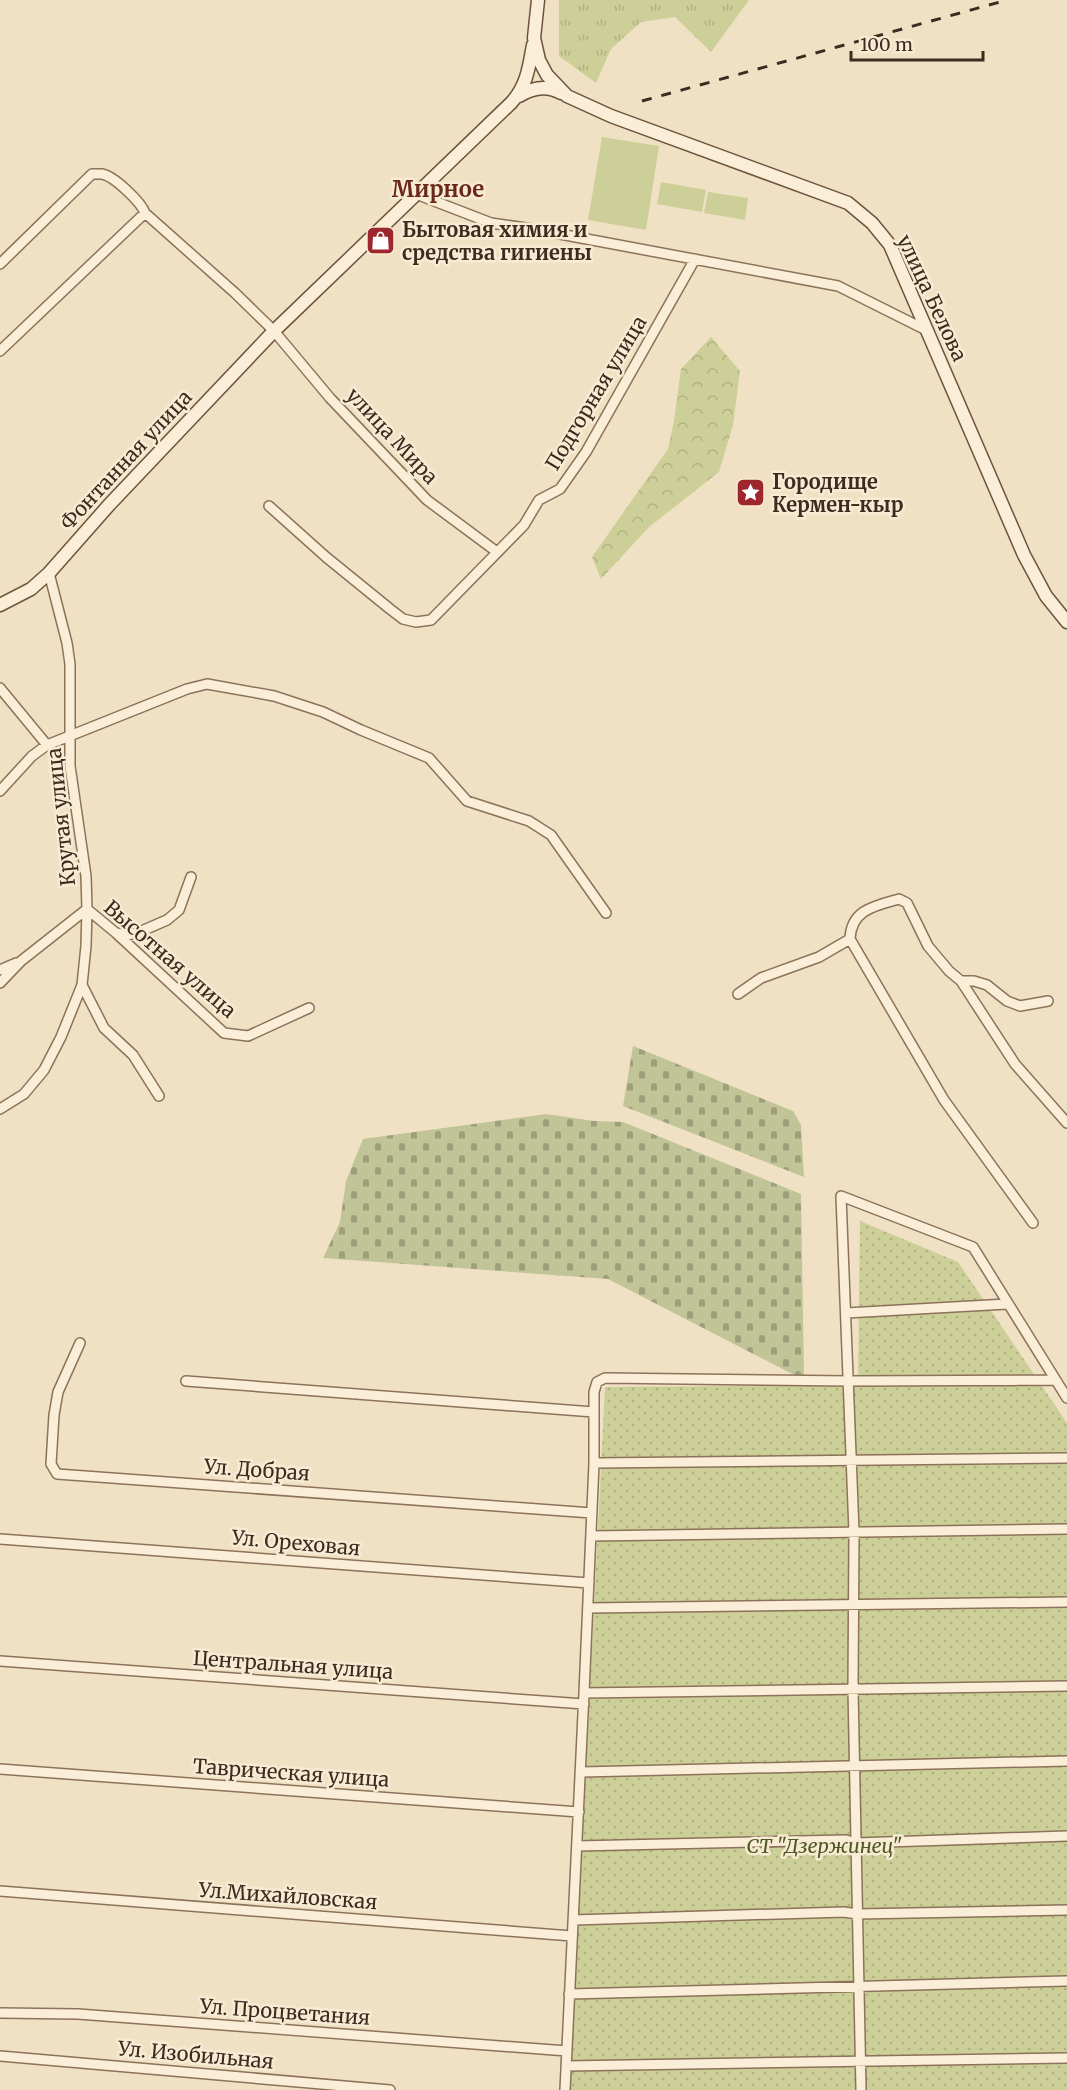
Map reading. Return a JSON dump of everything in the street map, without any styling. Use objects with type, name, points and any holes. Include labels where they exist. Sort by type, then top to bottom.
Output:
[{"type":"main road","name":"улица Белова","points":[[538,0],[534,38],[539,60],[547,75],[567,96],[611,116],[848,203],[872,224],[890,245],[1024,555],[1046,596],[1067,622]]},
{"type":"main road","points":[[515,98],[525,83],[534,38]]},
{"type":"main road","points":[[515,98],[539,88],[555,89],[567,96]]},
{"type":"main road","name":"Фонтанная улица","points":[[0,605],[31,589],[49,573],[109,505],[274,331],[515,98]]},
{"type":"street","name":"улица Мира","points":[[0,264],[92,174],[109,177],[142,205],[145,213],[235,292],[274,331],[330,398],[427,500],[497,552]]},
{"type":"street","points":[[416,194],[491,223],[838,286],[928,331]]},
{"type":"street","points":[[0,351],[145,213]]},
{"type":"street","name":"Подгорная улица","points":[[269,506],[326,557],[403,619],[416,622],[431,620],[524,525],[538,500],[560,489],[586,452],[695,259]]},
{"type":"street","name":"Крутая улица","points":[[0,983],[21,961],[87,909],[86,876],[70,766],[70,664],[49,573]]},
{"type":"street","points":[[0,791],[32,756],[47,745],[187,689],[207,684],[274,696],[323,712],[429,758],[467,801],[529,821],[551,835],[606,913]]},
{"type":"street","points":[[0,688],[47,745]]},
{"type":"street","points":[[116,933],[127,935],[137,933],[166,920],[179,910],[191,877]]},
{"type":"street","points":[[1032,1223],[945,1100],[850,939],[850,929],[860,913],[896,899],[902,899],[907,903],[928,946],[949,971],[961,981],[1015,1064],[1067,1123]]},
{"type":"street","name":"Высотная улица","points":[[87,909],[224,1033],[248,1036],[309,1008]]},
{"type":"street","name":"Высотная улица","points":[[0,1109],[24,1094],[44,1070],[61,1037],[82,985],[87,909]]},
{"type":"street","points":[[738,994],[761,978],[819,957],[850,939]]},
{"type":"street","points":[[0,970],[21,961]]},
{"type":"street","points":[[961,981],[974,981],[987,985],[1007,1000],[1020,1006],[1048,1001]]},
{"type":"street","points":[[82,985],[104,1028],[133,1055],[159,1096]]},
{"type":"street","points":[[861,2090],[853,1689],[854,1532],[850,1381],[841,1196],[973,1247],[1067,1398]]},
{"type":"street","points":[[846,1313],[1007,1304]]},
{"type":"street","name":"Ул. Добрая","points":[[80,1343],[58,1392],[51,1464],[57,1473],[592,1513]]},
{"type":"street","points":[[565,2090],[584,1704],[595,1386],[597,1382],[605,1378],[850,1381],[1055,1380]]},
{"type":"street","points":[[186,1381],[594,1412]]},
{"type":"street","points":[[594,1462],[1067,1458]]},
{"type":"street","points":[[591,1536],[1067,1529]]},
{"type":"street","name":"Ул. Ореховая","points":[[0,1539],[589,1583]]},
{"type":"street","points":[[588,1608],[1067,1602]]},
{"type":"street","name":"Центральная улица","points":[[0,1661],[584,1704]]},
{"type":"street","points":[[584,1693],[1067,1686]]},
{"type":"street","points":[[581,1772],[1067,1761]]},
{"type":"street","name":"Таврическая улица","points":[[0,1769],[579,1812]]},
{"type":"street","points":[[577,1846],[846,1840],[856,1843],[1067,1836]]},
{"type":"street","name":"Ул.Михайловская","points":[[0,1891],[572,1936]]},
{"type":"street","points":[[573,1920],[844,1912],[857,1914],[1067,1910]]},
{"type":"street","points":[[570,1994],[1067,1981]]},
{"type":"street","name":"Ул. Процветания","points":[[0,2013],[78,2014],[567,2051]]},
{"type":"street","name":"Ул. Изобильная","points":[[0,2056],[390,2090]]},
{"type":"street","points":[[566,2066],[1067,2058]]},
{"type":"green space","points":[[559,0],[749,0],[711,52],[675,17],[641,22],[611,49],[596,83],[559,56]]},
{"type":"green space","points":[[602,137],[659,146],[646,230],[588,220]]},
{"type":"green space","points":[[661,182],[706,190],[702,212],[657,204]]},
{"type":"green space","points":[[708,192],[748,198],[745,220],[704,213]]},
{"type":"green space","points":[[711,337],[740,371],[733,425],[719,472],[649,527],[601,579],[592,557],[668,449],[681,369]]},
{"type":"green space","points":[[633,1046],[793,1111],[801,1125],[804,1177],[623,1106]]},
{"type":"green space","points":[[546,1114],[594,1121],[623,1122],[801,1194],[804,1380],[608,1279],[323,1258],[340,1222],[346,1181],[363,1139]]},
{"type":"green space","name":"СТ \"Дзержинец\"","points":[[860,1221],[958,1262],[1067,1423],[1067,2090],[570,2090],[605,1387],[858,1385]]},
{"type":"railway","points":[[642,101],[1007,0]]},
{"type":"place","name":"Бытовая химия и средства гигиены","points":[[381,241]]},
{"type":"place","name":"Городище Кермен-кыр","points":[[751,493]]},
{"type":"district","name":"Мирное","points":[[438,189]]}]
